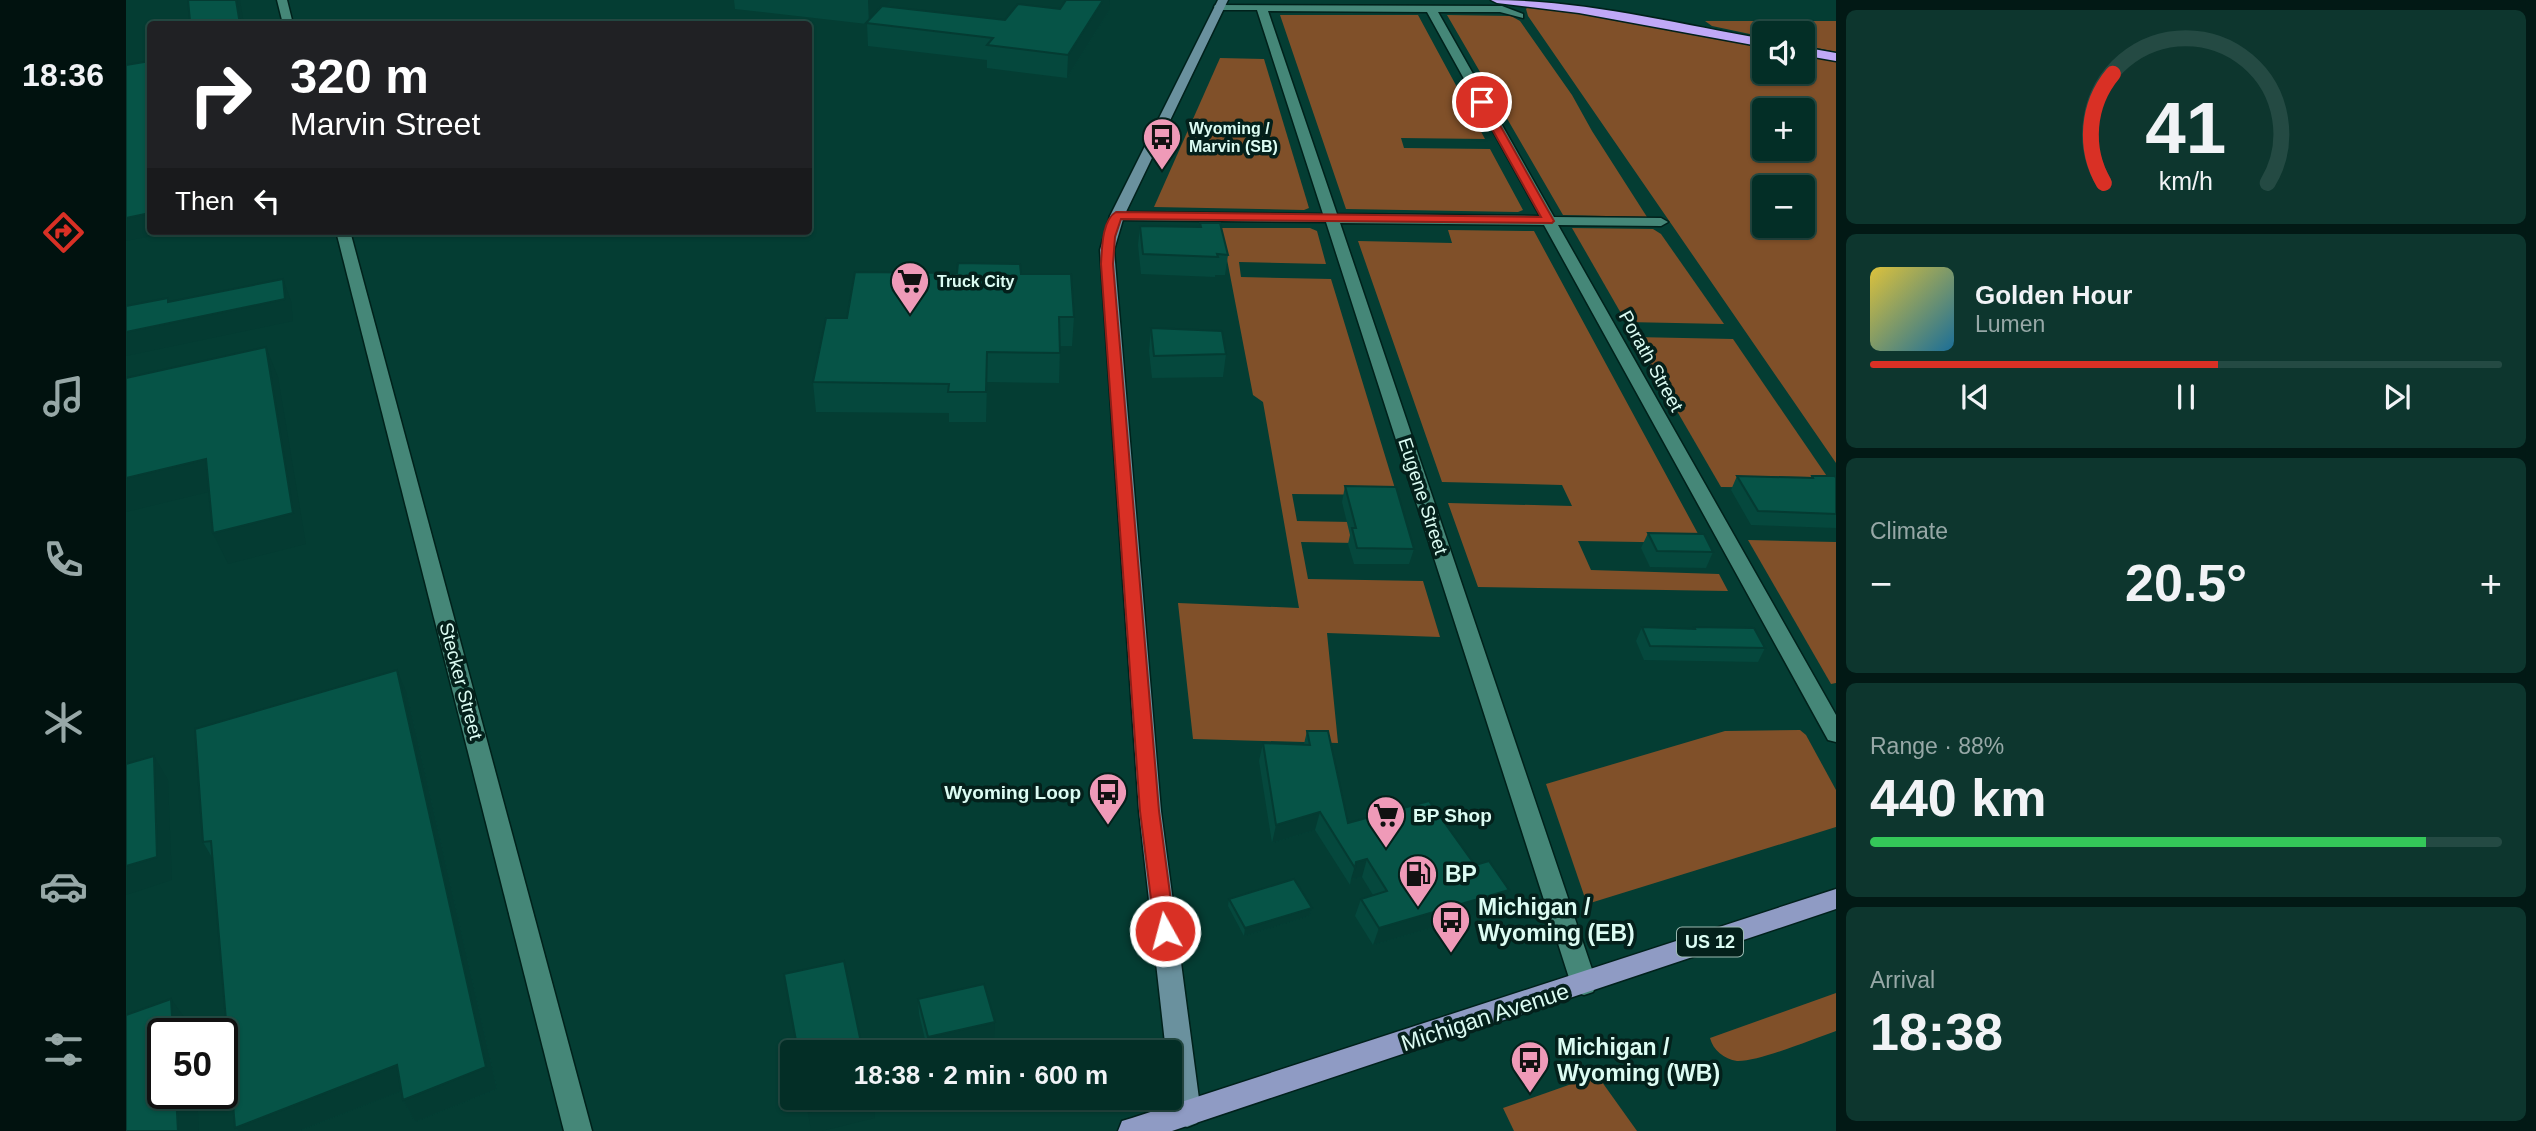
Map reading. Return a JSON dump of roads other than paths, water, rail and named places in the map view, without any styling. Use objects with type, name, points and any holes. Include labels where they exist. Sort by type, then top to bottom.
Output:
[{"type":"highway","points":[[1497,0],[1593,11],[1752,41]]},
{"type":"highway","points":[[1815,53],[1836,57]]},
{"type":"main road","points":[[1188,1123],[1150,811],[1107,250],[1116,216],[1221,4]]},
{"type":"main road","name":"Michigan Avenue","points":[[1132,1131],[1188,1123],[1836,899]]},
{"type":"street","points":[[282,0],[287,21]]},
{"type":"street","points":[[1221,4],[1262,8],[1502,9],[1519,16]]},
{"type":"street","name":"Eugene Street","points":[[1262,8],[1584,984]]},
{"type":"street","name":"Porath Street","points":[[1430,8],[1836,734]]},
{"type":"street","points":[[1116,216],[1661,222]]},
{"type":"street","name":"Stecker Street","points":[[344,235],[578,1131]]},
{"type":"place","name":"Wyoming / Marvin (SB)","points":[[1162,171]]},
{"type":"place","name":"Truck City","points":[[910,315]]},
{"type":"place","name":"Wyoming Loop","points":[[1108,826]]},
{"type":"place","name":"BP Shop","points":[[1386,849]]},
{"type":"place","name":"BP","points":[[1418,908]]},
{"type":"place","name":"Michigan / Wyoming (EB)","points":[[1451,954]]},
{"type":"place","name":"Michigan / Wyoming (WB)","points":[[1530,1094]]}]
